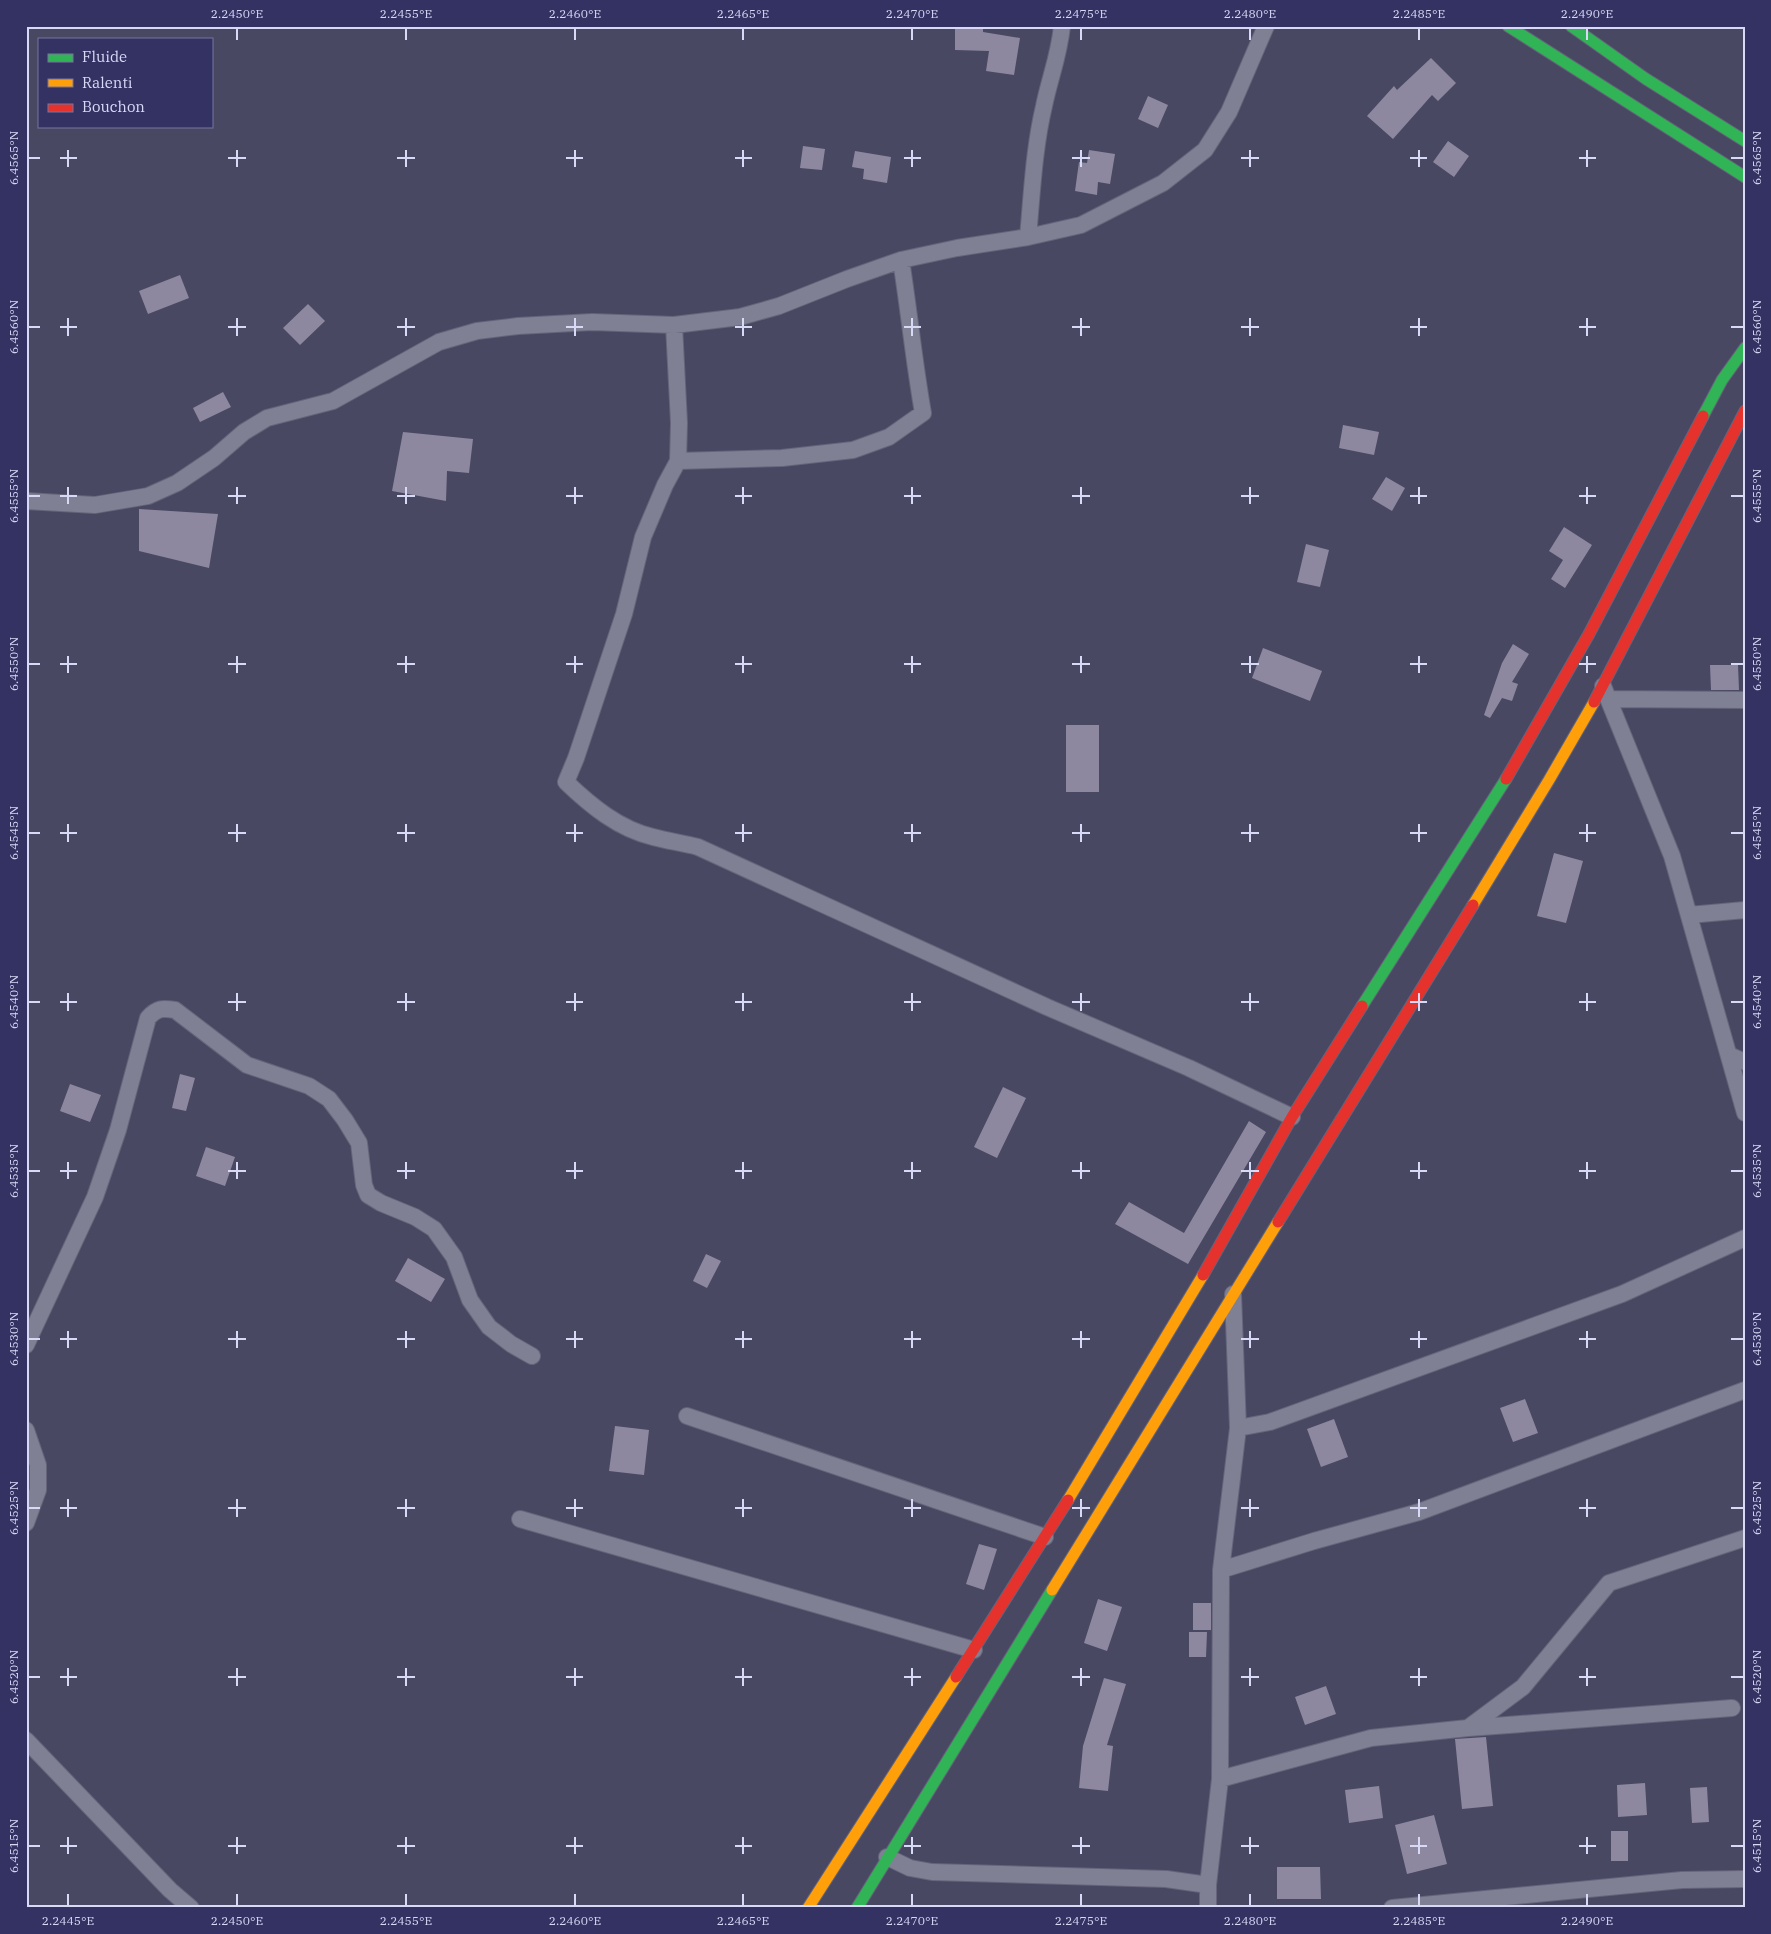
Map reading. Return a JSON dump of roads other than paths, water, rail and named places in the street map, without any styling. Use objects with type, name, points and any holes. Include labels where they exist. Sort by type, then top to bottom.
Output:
[{"type":"street","points":[[1028,236],[1044,106],[1059,51],[1062,26]]},
{"type":"street","points":[[26,501],[95,505],[148,496],[177,483],[214,458],[244,432],[267,418],[333,401],[439,342],[477,331],[518,326],[592,322],[674,325],[740,316],[779,306],[901,260],[1081,225],[1163,183],[1205,150],[1229,112],[1266,26]]},
{"type":"street","points":[[1508,26],[1745,177]]},
{"type":"street","points":[[1571,26],[1646,79],[1745,140]]},
{"type":"street","points":[[678,461],[782,458],[853,450],[889,437],[923,413],[913,356],[901,260]]},
{"type":"street","points":[[674,325],[679,422],[678,461],[665,485],[643,537],[624,614],[576,758],[566,782],[588,803],[623,826],[652,837],[698,847],[1047,1007],[1189,1068],[1292,1117]]},
{"type":"street","points":[[808,1908],[1045,1537],[1220,1249],[1292,1117],[1520,757],[1589,634],[1722,380],[1745,348]]},
{"type":"street","points":[[856,1908],[1549,780],[1605,692],[1745,411]]},
{"type":"street","points":[[1605,692],[1745,700]]},
{"type":"street","points":[[1605,692],[1672,856],[1745,1113]]},
{"type":"street","points":[[1689,915],[1745,910]]},
{"type":"street","points":[[26,1345],[95,1197],[118,1130],[148,1018],[156,1010],[164,1008],[175,1010],[247,1065],[309,1086],[329,1099],[346,1120],[359,1143],[364,1185],[368,1195],[381,1204],[415,1217],[434,1229],[454,1257],[470,1300],[489,1327],[511,1344],[532,1356]]},
{"type":"street","points":[[1728,1055],[1745,1062]]},
{"type":"street","points":[[1238,1428],[1270,1422],[1622,1294],[1745,1238]]},
{"type":"street","points":[[1208,1908],[1208,1885],[1220,1778],[1222,1570],[1238,1428],[1233,1294]]},
{"type":"street","points":[[1222,1570],[1314,1541],[1419,1512],[1745,1390]]},
{"type":"street","points":[[687,1416],[1045,1537]]},
{"type":"street","points":[[26,1430],[38,1465],[38,1490],[26,1523]]},
{"type":"street","points":[[520,1519],[974,1650]]},
{"type":"street","points":[[1468,1728],[1523,1687],[1609,1583],[1745,1538]]},
{"type":"street","points":[[1220,1778],[1371,1738],[1468,1728],[1732,1708]]},
{"type":"street","points":[[26,1740],[170,1890],[191,1908]]},
{"type":"street","points":[[887,1857],[910,1868],[932,1872],[1166,1879],[1208,1885]]},
{"type":"street","points":[[1392,1908],[1682,1880],[1745,1879]]}]
